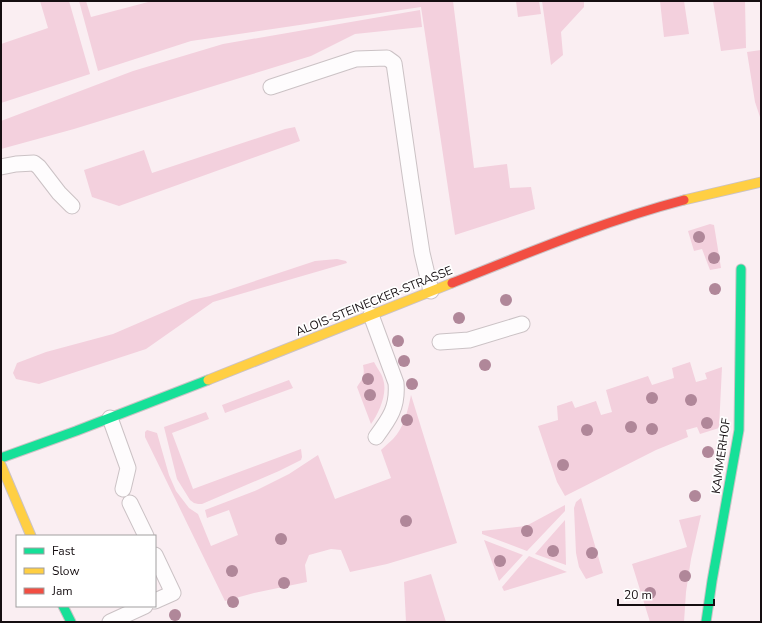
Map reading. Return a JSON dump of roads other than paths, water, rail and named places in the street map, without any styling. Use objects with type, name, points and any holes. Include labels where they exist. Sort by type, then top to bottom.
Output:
[{"type":"main road","name":"ALOIS-STEINECKER-STRASSE","points":[[1,458],[110,418],[590,229],[648,210],[721,190],[761,182]]},
{"type":"main road","name":"KAMMERHOF","points":[[706,622],[739,430],[741,269]]},
{"type":"main road","points":[[1,465],[31,535]]},
{"type":"main road","points":[[64,607],[71,622]]},
{"type":"lane","points":[[271,87],[356,59],[387,58],[394,63],[422,253],[431,291]]},
{"type":"lane","points":[[1,167],[34,163],[72,206]]},
{"type":"lane","points":[[371,315],[396,383],[397,395],[389,419],[376,437]]},
{"type":"lane","points":[[440,342],[469,340],[522,324]]},
{"type":"lane","points":[[110,418],[128,468],[123,489]]},
{"type":"lane","points":[[130,503],[146,535]]},
{"type":"lane","points":[[156,557],[173,593],[156,601]]},
{"type":"lane","points":[[110,622],[143,607]]}]
